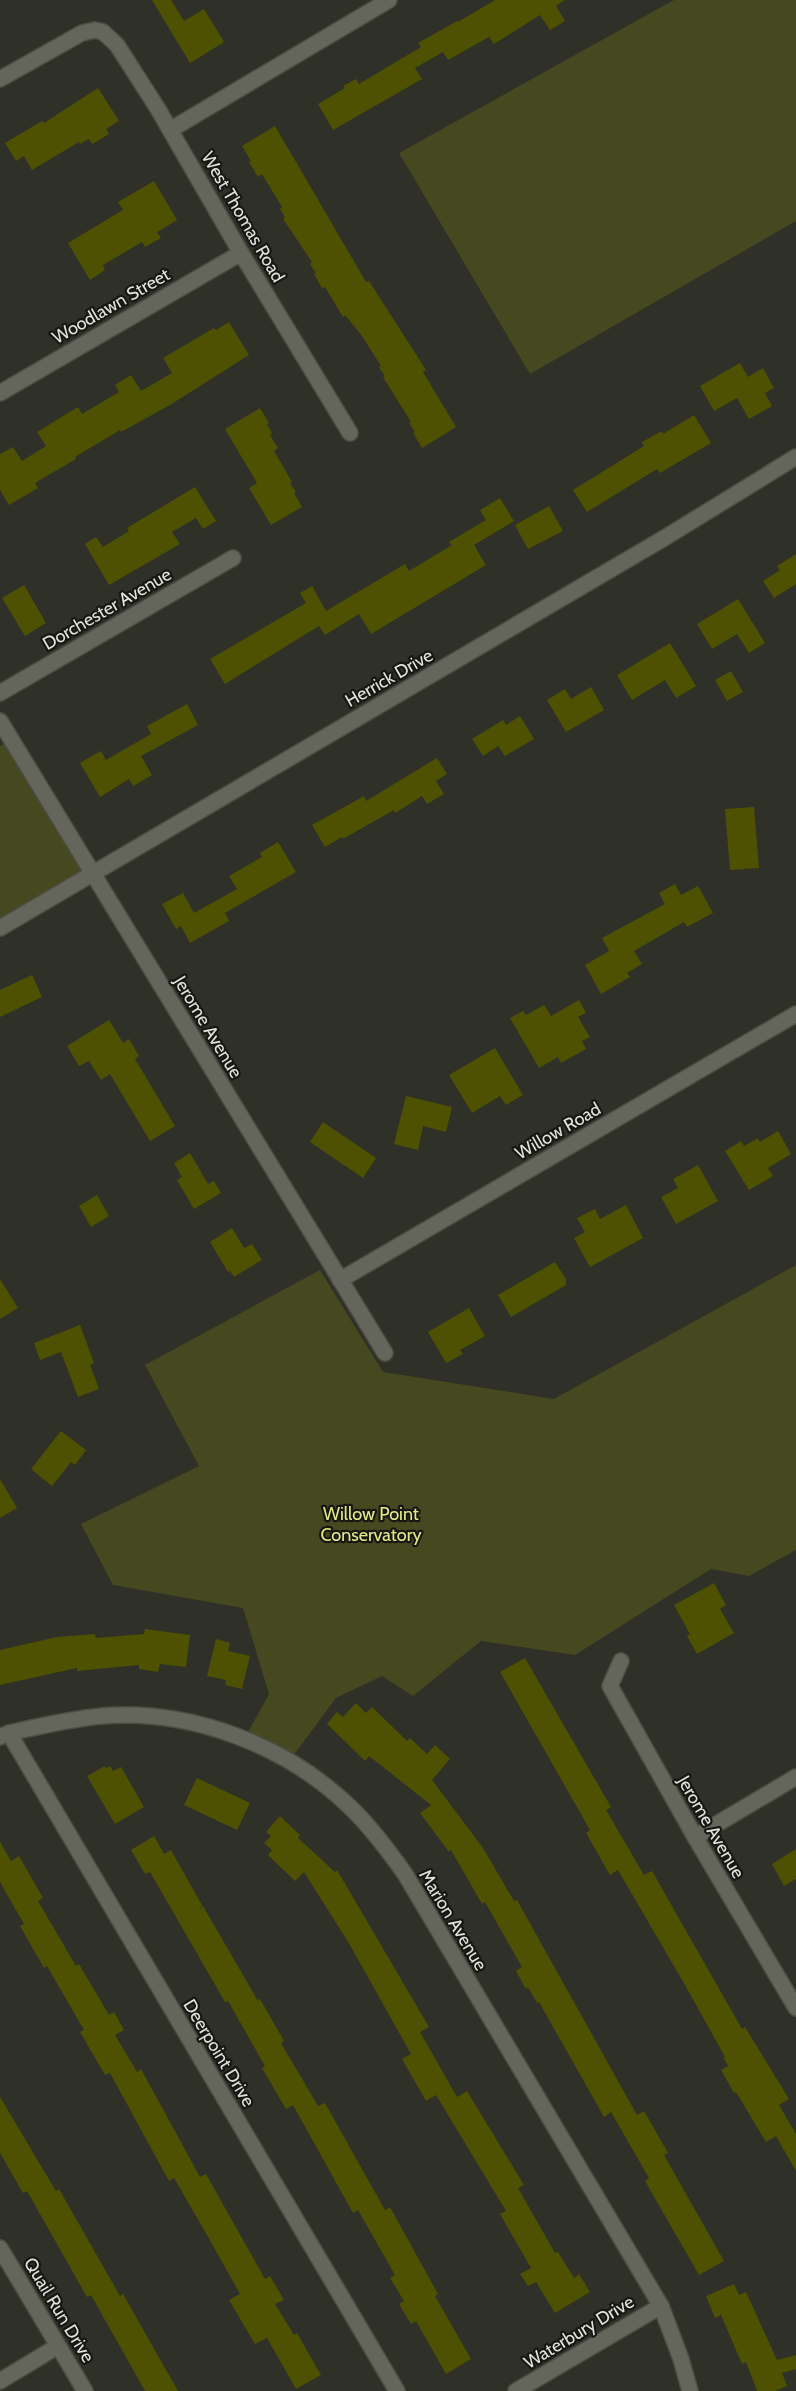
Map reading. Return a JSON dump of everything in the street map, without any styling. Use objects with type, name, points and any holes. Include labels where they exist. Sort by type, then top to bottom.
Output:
[{"type":"street","points":[[170,130],[388,0]]},
{"type":"street","name":"West Thomas Road","points":[[0,79],[70,38],[95,30],[108,35],[117,45],[170,130],[350,433]]},
{"type":"street","name":"Woodlawn Street","points":[[0,393],[241,252]]},
{"type":"street","name":"Herrick Drive","points":[[0,928],[658,542],[796,456]]},
{"type":"street","name":"Dorchester Avenue","points":[[0,693],[233,558]]},
{"type":"street","name":"Jerome Avenue","points":[[0,721],[385,1353]]},
{"type":"street","name":"Willow Road","points":[[340,1280],[796,1014]]},
{"type":"street","name":"Jerome Avenue","points":[[621,1661],[610,1686],[695,1837],[796,2008]]},
{"type":"street","name":"Marion Avenue","points":[[4,1735],[68,1720],[105,1716],[141,1716],[208,1726],[250,1742],[295,1765],[348,1805],[383,1844],[404,1874],[661,2306],[681,2359],[690,2391]]},
{"type":"street","name":"Deerpoint Drive","points":[[4,1735],[397,2391]]},
{"type":"street","points":[[695,1837],[796,1777]]},
{"type":"street","name":"Quail Run Drive","points":[[0,2248],[85,2391]]},
{"type":"street","name":"Waterbury Drive","points":[[516,2391],[661,2306]]},
{"type":"street","points":[[0,2381],[58,2346]]},
{"type":"green space","points":[[674,0],[796,0],[796,221],[530,374],[399,153]]},
{"type":"green space","points":[[9,741],[88,874],[0,923],[0,746]]},
{"type":"green space","name":"Willow Point Conservatory","points":[[796,1265],[796,1550],[749,1576],[711,1569],[575,1655],[481,1641],[413,1696],[382,1676],[336,1698],[293,1756],[248,1732],[269,1694],[243,1608],[113,1585],[81,1524],[199,1466],[145,1365],[320,1270],[383,1372],[554,1399]]},
{"type":"building","points":[[152,0],[171,0],[184,21],[204,9],[224,42],[190,63]]},
{"type":"building","points":[[495,0],[565,0],[556,6],[565,21],[550,30],[540,15],[494,44],[489,37],[448,60],[443,52],[415,68],[422,79],[333,130],[318,104],[356,79],[359,84],[421,47],[418,43]]},
{"type":"building","points":[[98,88],[119,121],[106,129],[109,134],[92,144],[89,139],[80,144],[79,142],[32,170],[24,156],[16,161],[5,143],[42,121],[44,123]]},
{"type":"building","points":[[275,126],[366,282],[369,281],[426,370],[423,372],[456,427],[422,448],[413,433],[415,432],[409,423],[411,422],[383,377],[385,376],[379,367],[381,366],[362,336],[345,315],[343,317],[325,287],[322,288],[310,264],[312,262],[283,219],[285,217],[280,209],[282,207],[262,174],[258,177],[249,162],[251,161],[242,146]]},
{"type":"building","points":[[154,181],[177,220],[157,232],[161,238],[145,247],[142,242],[103,265],[105,270],[90,280],[68,243],[123,210],[118,202]]},
{"type":"building","points":[[229,322],[249,355],[170,405],[121,432],[120,430],[75,457],[76,459],[35,483],[38,488],[9,505],[0,490],[0,454],[13,447],[22,461],[46,446],[37,432],[78,407],[82,414],[119,392],[115,385],[131,375],[141,391],[172,373],[163,358],[214,328],[216,330]]},
{"type":"building","points":[[740,363],[748,377],[763,368],[774,388],[765,393],[772,406],[749,419],[737,398],[714,411],[700,386]]},
{"type":"building","points":[[260,408],[269,423],[267,424],[272,433],[270,435],[278,448],[274,451],[292,482],[290,483],[296,492],[294,493],[302,507],[271,525],[249,488],[257,483],[225,429]]},
{"type":"building","points":[[694,415],[711,443],[660,473],[657,469],[587,512],[573,490],[644,446],[642,442],[662,431],[663,434]]},
{"type":"building","points":[[195,487],[216,521],[203,529],[196,518],[172,532],[180,544],[109,585],[85,544],[96,537],[103,547],[129,531],[127,528]]},
{"type":"building","points":[[500,498],[514,521],[474,545],[486,565],[371,634],[359,614],[325,635],[319,626],[225,684],[210,659],[306,603],[300,593],[312,586],[326,611],[405,564],[409,571],[452,545],[449,542],[486,520],[480,510]]},
{"type":"building","points":[[549,506],[563,531],[528,549],[515,525]]},
{"type":"building","points":[[796,554],[796,584],[774,598],[763,581],[780,570],[777,566]]},
{"type":"building","points":[[24,585],[46,623],[25,636],[2,598]]},
{"type":"building","points":[[738,599],[765,643],[749,653],[737,634],[712,649],[697,624]]},
{"type":"building","points":[[670,643],[696,686],[676,698],[665,680],[632,700],[617,675]]},
{"type":"building","points":[[731,671],[743,692],[727,701],[715,680]]},
{"type":"building","points":[[591,687],[604,710],[566,732],[547,700],[565,689],[571,699]]},
{"type":"building","points":[[187,704],[198,725],[141,756],[152,775],[133,786],[129,779],[100,797],[80,763],[101,751],[106,760],[151,734],[147,726]]},
{"type":"building","points":[[520,716],[534,739],[505,756],[498,746],[483,756],[472,739],[503,720],[506,725]]},
{"type":"building","points":[[437,758],[447,774],[436,781],[444,794],[427,804],[422,796],[395,813],[394,810],[325,847],[312,825],[364,796],[366,801]]},
{"type":"building","points":[[754,807],[759,868],[730,870],[725,809]]},
{"type":"building","points":[[278,842],[296,872],[225,913],[229,921],[190,943],[181,926],[176,929],[162,904],[183,893],[194,913],[237,889],[229,876],[262,857],[260,853]]},
{"type":"building","points":[[675,884],[681,895],[698,886],[713,913],[687,927],[684,922],[634,951],[642,964],[627,973],[630,977],[601,994],[585,965],[609,951],[602,938],[665,904],[659,893]]},
{"type":"building","points":[[32,975],[42,997],[0,1017],[0,990]]},
{"type":"building","points":[[579,1000],[586,1013],[578,1017],[590,1037],[582,1041],[586,1049],[561,1063],[558,1057],[539,1068],[510,1018],[523,1011],[526,1015],[544,1005],[551,1016]]},
{"type":"building","points":[[109,1020],[123,1043],[129,1039],[139,1056],[135,1059],[175,1126],[150,1141],[110,1074],[101,1080],[89,1061],[79,1066],[67,1046]]},
{"type":"building","points":[[495,1048],[523,1095],[506,1105],[500,1096],[472,1113],[449,1075]]},
{"type":"building","points":[[406,1096],[452,1107],[446,1132],[423,1126],[418,1150],[394,1144]]},
{"type":"building","points":[[323,1122],[376,1158],[363,1178],[310,1142]]},
{"type":"building","points":[[778,1131],[791,1154],[768,1168],[773,1176],[749,1190],[725,1151],[741,1141],[744,1146],[758,1138],[760,1142]]},
{"type":"building","points":[[190,1153],[208,1184],[214,1181],[221,1193],[194,1209],[177,1180],[182,1177],[174,1163]]},
{"type":"building","points":[[698,1165],[718,1201],[676,1224],[661,1197],[678,1188],[673,1179]]},
{"type":"building","points":[[97,1195],[109,1216],[91,1227],[79,1206]]},
{"type":"building","points":[[626,1205],[643,1238],[590,1267],[574,1238],[585,1232],[577,1218],[595,1209],[600,1219]]},
{"type":"building","points":[[232,1228],[244,1248],[252,1244],[262,1260],[234,1277],[230,1271],[228,1272],[210,1242]]},
{"type":"building","points":[[555,1262],[566,1279],[566,1285],[511,1317],[498,1295]]},
{"type":"building","points":[[0,1279],[18,1308],[0,1319]]},
{"type":"building","points":[[469,1308],[485,1336],[460,1350],[463,1354],[446,1363],[428,1332]]},
{"type":"building","points":[[80,1325],[94,1363],[90,1365],[99,1389],[78,1397],[61,1352],[40,1360],[34,1343]]},
{"type":"building","points":[[61,1431],[86,1450],[75,1465],[71,1462],[52,1486],[31,1469]]},
{"type":"building","points":[[0,1479],[17,1508],[0,1518]]},
{"type":"building","points":[[714,1583],[726,1605],[720,1609],[734,1633],[697,1654],[687,1636],[690,1634],[674,1605]]},
{"type":"building","points":[[145,1629],[190,1635],[186,1667],[160,1664],[158,1672],[139,1669],[139,1665],[77,1671],[77,1668],[0,1685],[0,1650],[57,1637],[95,1634],[96,1638],[144,1634]]},
{"type":"building","points":[[216,1639],[230,1643],[228,1651],[250,1656],[242,1689],[225,1685],[226,1680],[207,1676]]},
{"type":"building","points":[[525,1658],[611,1807],[606,1810],[644,1875],[652,1871],[742,2029],[745,2027],[789,2099],[779,2105],[796,2134],[796,2171],[776,2136],[766,2142],[736,2092],[734,2093],[721,2070],[728,2066],[723,2057],[725,2057],[689,1992],[618,1870],[610,1875],[586,1833],[590,1830],[500,1672]]},
{"type":"building","points":[[356,1703],[366,1713],[372,1707],[407,1741],[410,1738],[427,1754],[435,1745],[450,1759],[432,1780],[483,1848],[514,1901],[517,1900],[637,2115],[644,2111],[668,2153],[664,2155],[724,2261],[699,2275],[645,2181],[649,2178],[611,2112],[604,2117],[539,2002],[537,2003],[528,1987],[526,1989],[516,1971],[522,1967],[485,1902],[482,1904],[451,1850],[449,1852],[420,1813],[431,1805],[369,1756],[365,1761],[327,1724],[337,1712],[343,1717]]},
{"type":"building","points":[[105,1766],[106,1768],[110,1766],[113,1771],[121,1767],[144,1807],[115,1824],[87,1776]]},
{"type":"building","points":[[197,1778],[250,1803],[237,1830],[184,1805]]},
{"type":"building","points":[[280,1816],[300,1835],[298,1838],[335,1872],[337,1870],[429,2027],[420,2032],[457,2097],[467,2091],[524,2185],[518,2188],[555,2253],[558,2252],[574,2278],[579,2274],[590,2292],[555,2313],[536,2282],[528,2286],[520,2274],[531,2268],[500,2214],[506,2211],[436,2095],[426,2101],[402,2059],[411,2054],[350,1945],[304,1872],[295,1881],[268,1855],[272,1850],[264,1843],[271,1836],[266,1832]]},
{"type":"building","points":[[154,1836],[164,1854],[171,1850],[202,1905],[200,1910],[203,1906],[258,2001],[260,1999],[284,2041],[281,2043],[318,2106],[325,2103],[385,2210],[390,2207],[438,2294],[435,2296],[471,2359],[446,2374],[416,2321],[411,2324],[399,2304],[404,2301],[390,2278],[395,2275],[358,2210],[353,2213],[293,2105],[286,2109],[262,2068],[265,2066],[228,2001],[225,2002],[150,1872],[145,1874],[131,1850]]},
{"type":"building","points":[[0,1842],[11,1861],[19,1856],[43,1898],[38,1901],[76,1966],[79,1964],[109,2015],[114,2012],[124,2030],[115,2035],[137,2072],[141,2069],[200,2177],[206,2174],[265,2279],[270,2276],[284,2300],[275,2304],[294,2335],[297,2333],[321,2375],[296,2389],[267,2338],[255,2344],[229,2300],[240,2294],[211,2242],[174,2178],[169,2181],[110,2073],[105,2075],[80,2032],[84,2030],[47,1966],[44,1968],[20,1926],[24,1924],[0,1882]]},
{"type":"building","points":[[796,1849],[796,1879],[784,1886],[772,1864]]},
{"type":"building","points":[[0,2097],[56,2191],[59,2189],[120,2296],[123,2294],[178,2391],[145,2391],[91,2295],[87,2297],[27,2191],[23,2193],[0,2153]]},
{"type":"building","points":[[734,2284],[739,2295],[746,2292],[777,2360],[796,2355],[796,2369],[782,2373],[787,2386],[775,2391],[757,2391],[746,2362],[742,2364],[721,2315],[715,2318],[706,2296]]}]
